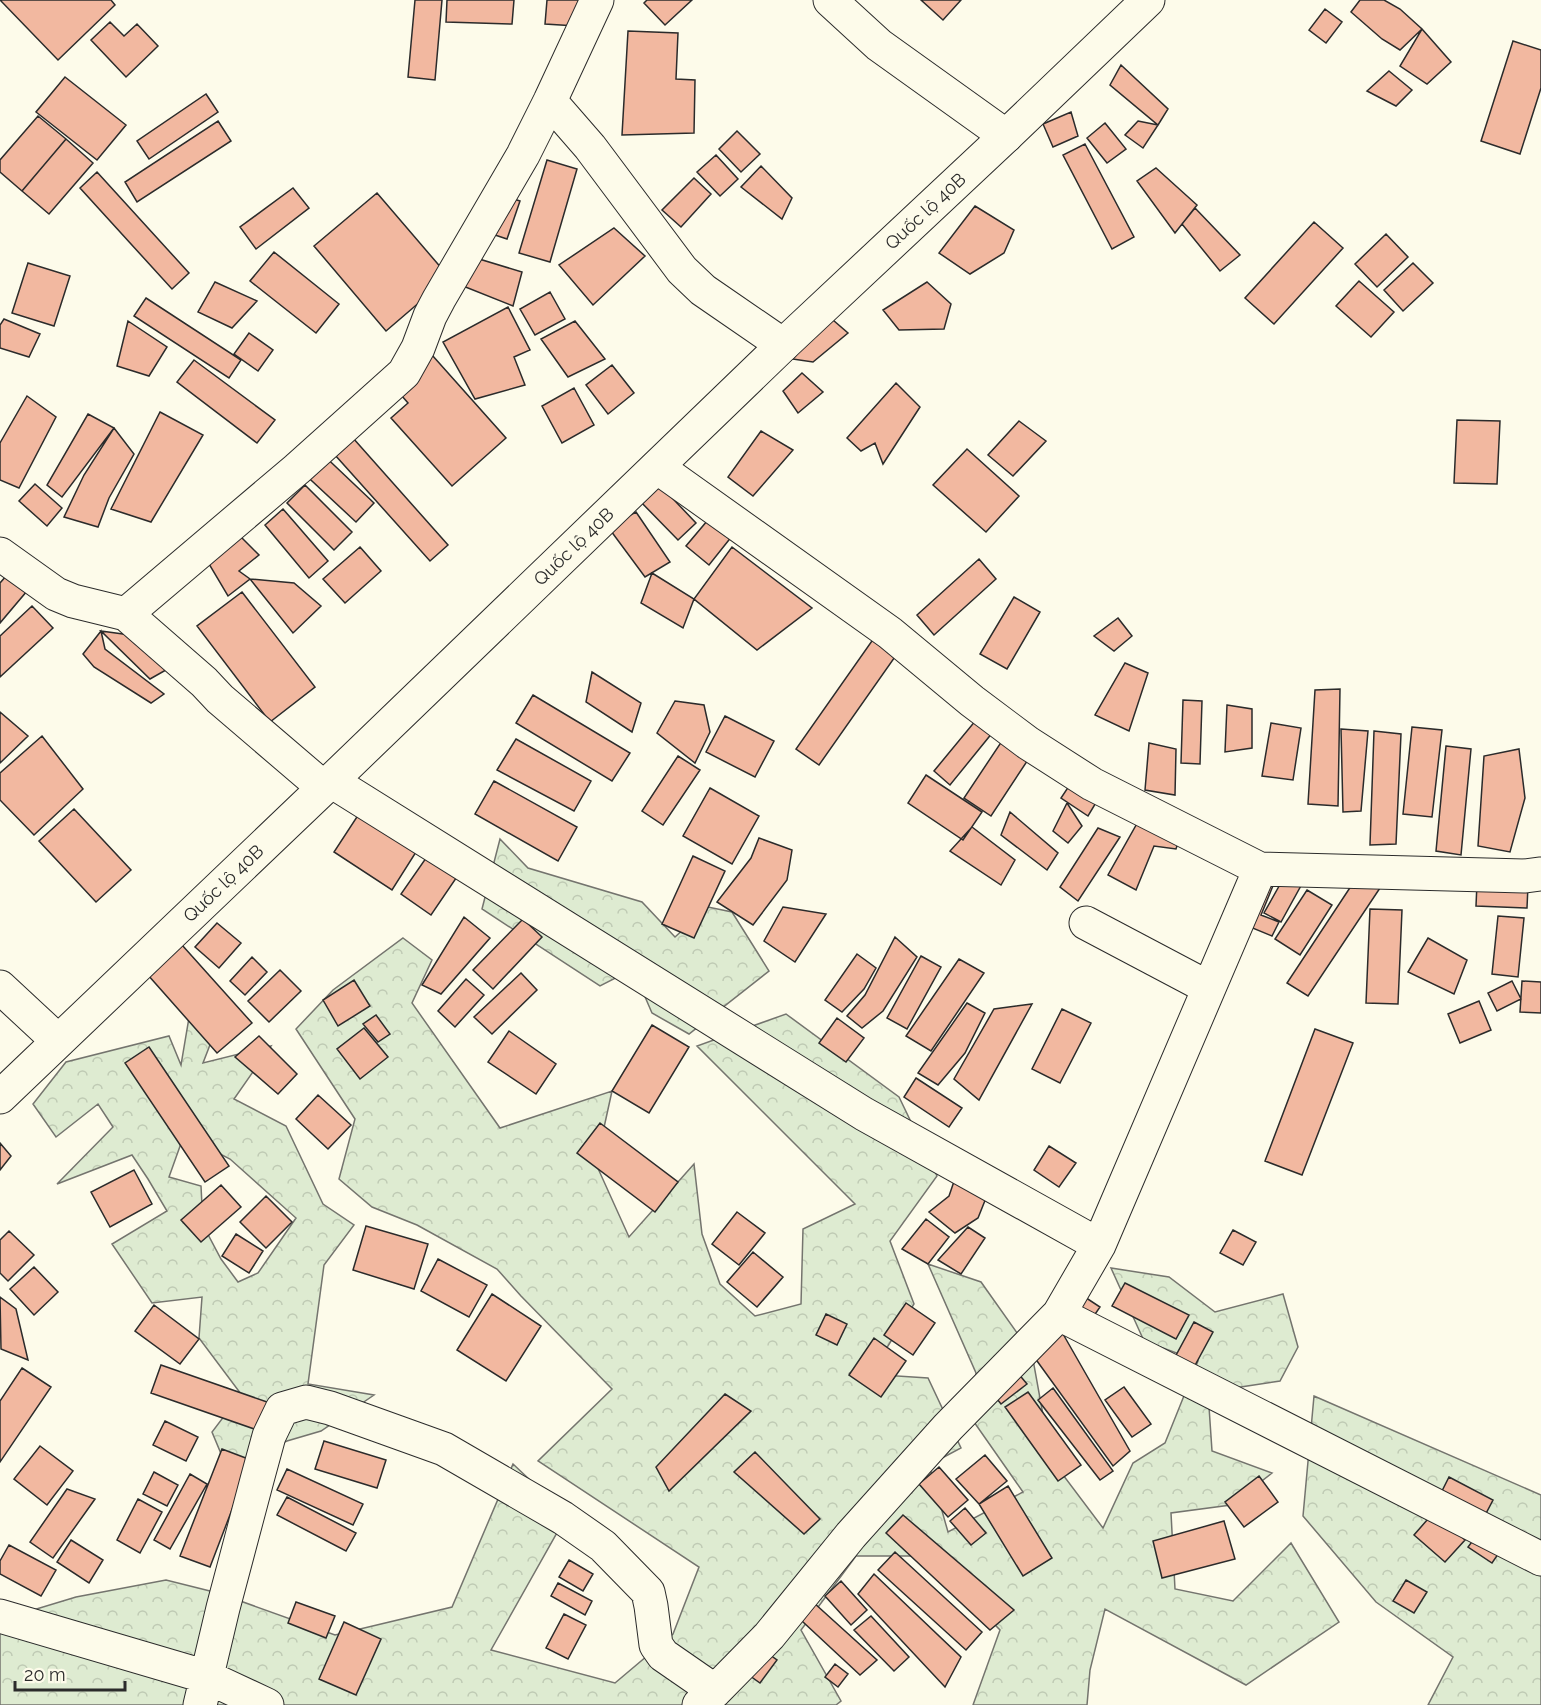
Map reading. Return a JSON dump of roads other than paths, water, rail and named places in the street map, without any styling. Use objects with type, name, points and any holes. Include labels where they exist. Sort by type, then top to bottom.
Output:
[{"type":"main road","points":[[126,614],[297,469],[404,372],[418,348],[439,299],[523,155],[597,0]]},
{"type":"main road","points":[[830,0],[879,45],[1006,136]]},
{"type":"main road","name":"Quốc lộ 40B","points":[[0,1097],[783,345],[1149,0]]},
{"type":"main road","points":[[550,101],[590,147],[682,270],[703,290],[783,345]]},
{"type":"main road","points":[[657,467],[890,633],[972,701],[1028,743],[1092,784],[1260,868],[1524,876],[1541,874]]},
{"type":"main road","points":[[0,554],[56,594],[73,602],[126,614],[204,682],[220,699],[327,784],[864,1114],[1099,1245]]},
{"type":"main road","points":[[203,1691],[269,1436],[282,1409],[306,1402],[330,1408],[444,1449],[563,1518],[603,1546],[648,1592],[656,1645],[706,1698],[769,1636],[851,1535],[948,1427],[1059,1314],[1099,1245],[1260,868]]},
{"type":"main road","points":[[1086,923],[1209,988]]},
{"type":"main road","points":[[0,987],[58,1041]]},
{"type":"main road","points":[[1059,1314],[1541,1559]]},
{"type":"main road","points":[[0,1616],[203,1691],[267,1705]]}]
